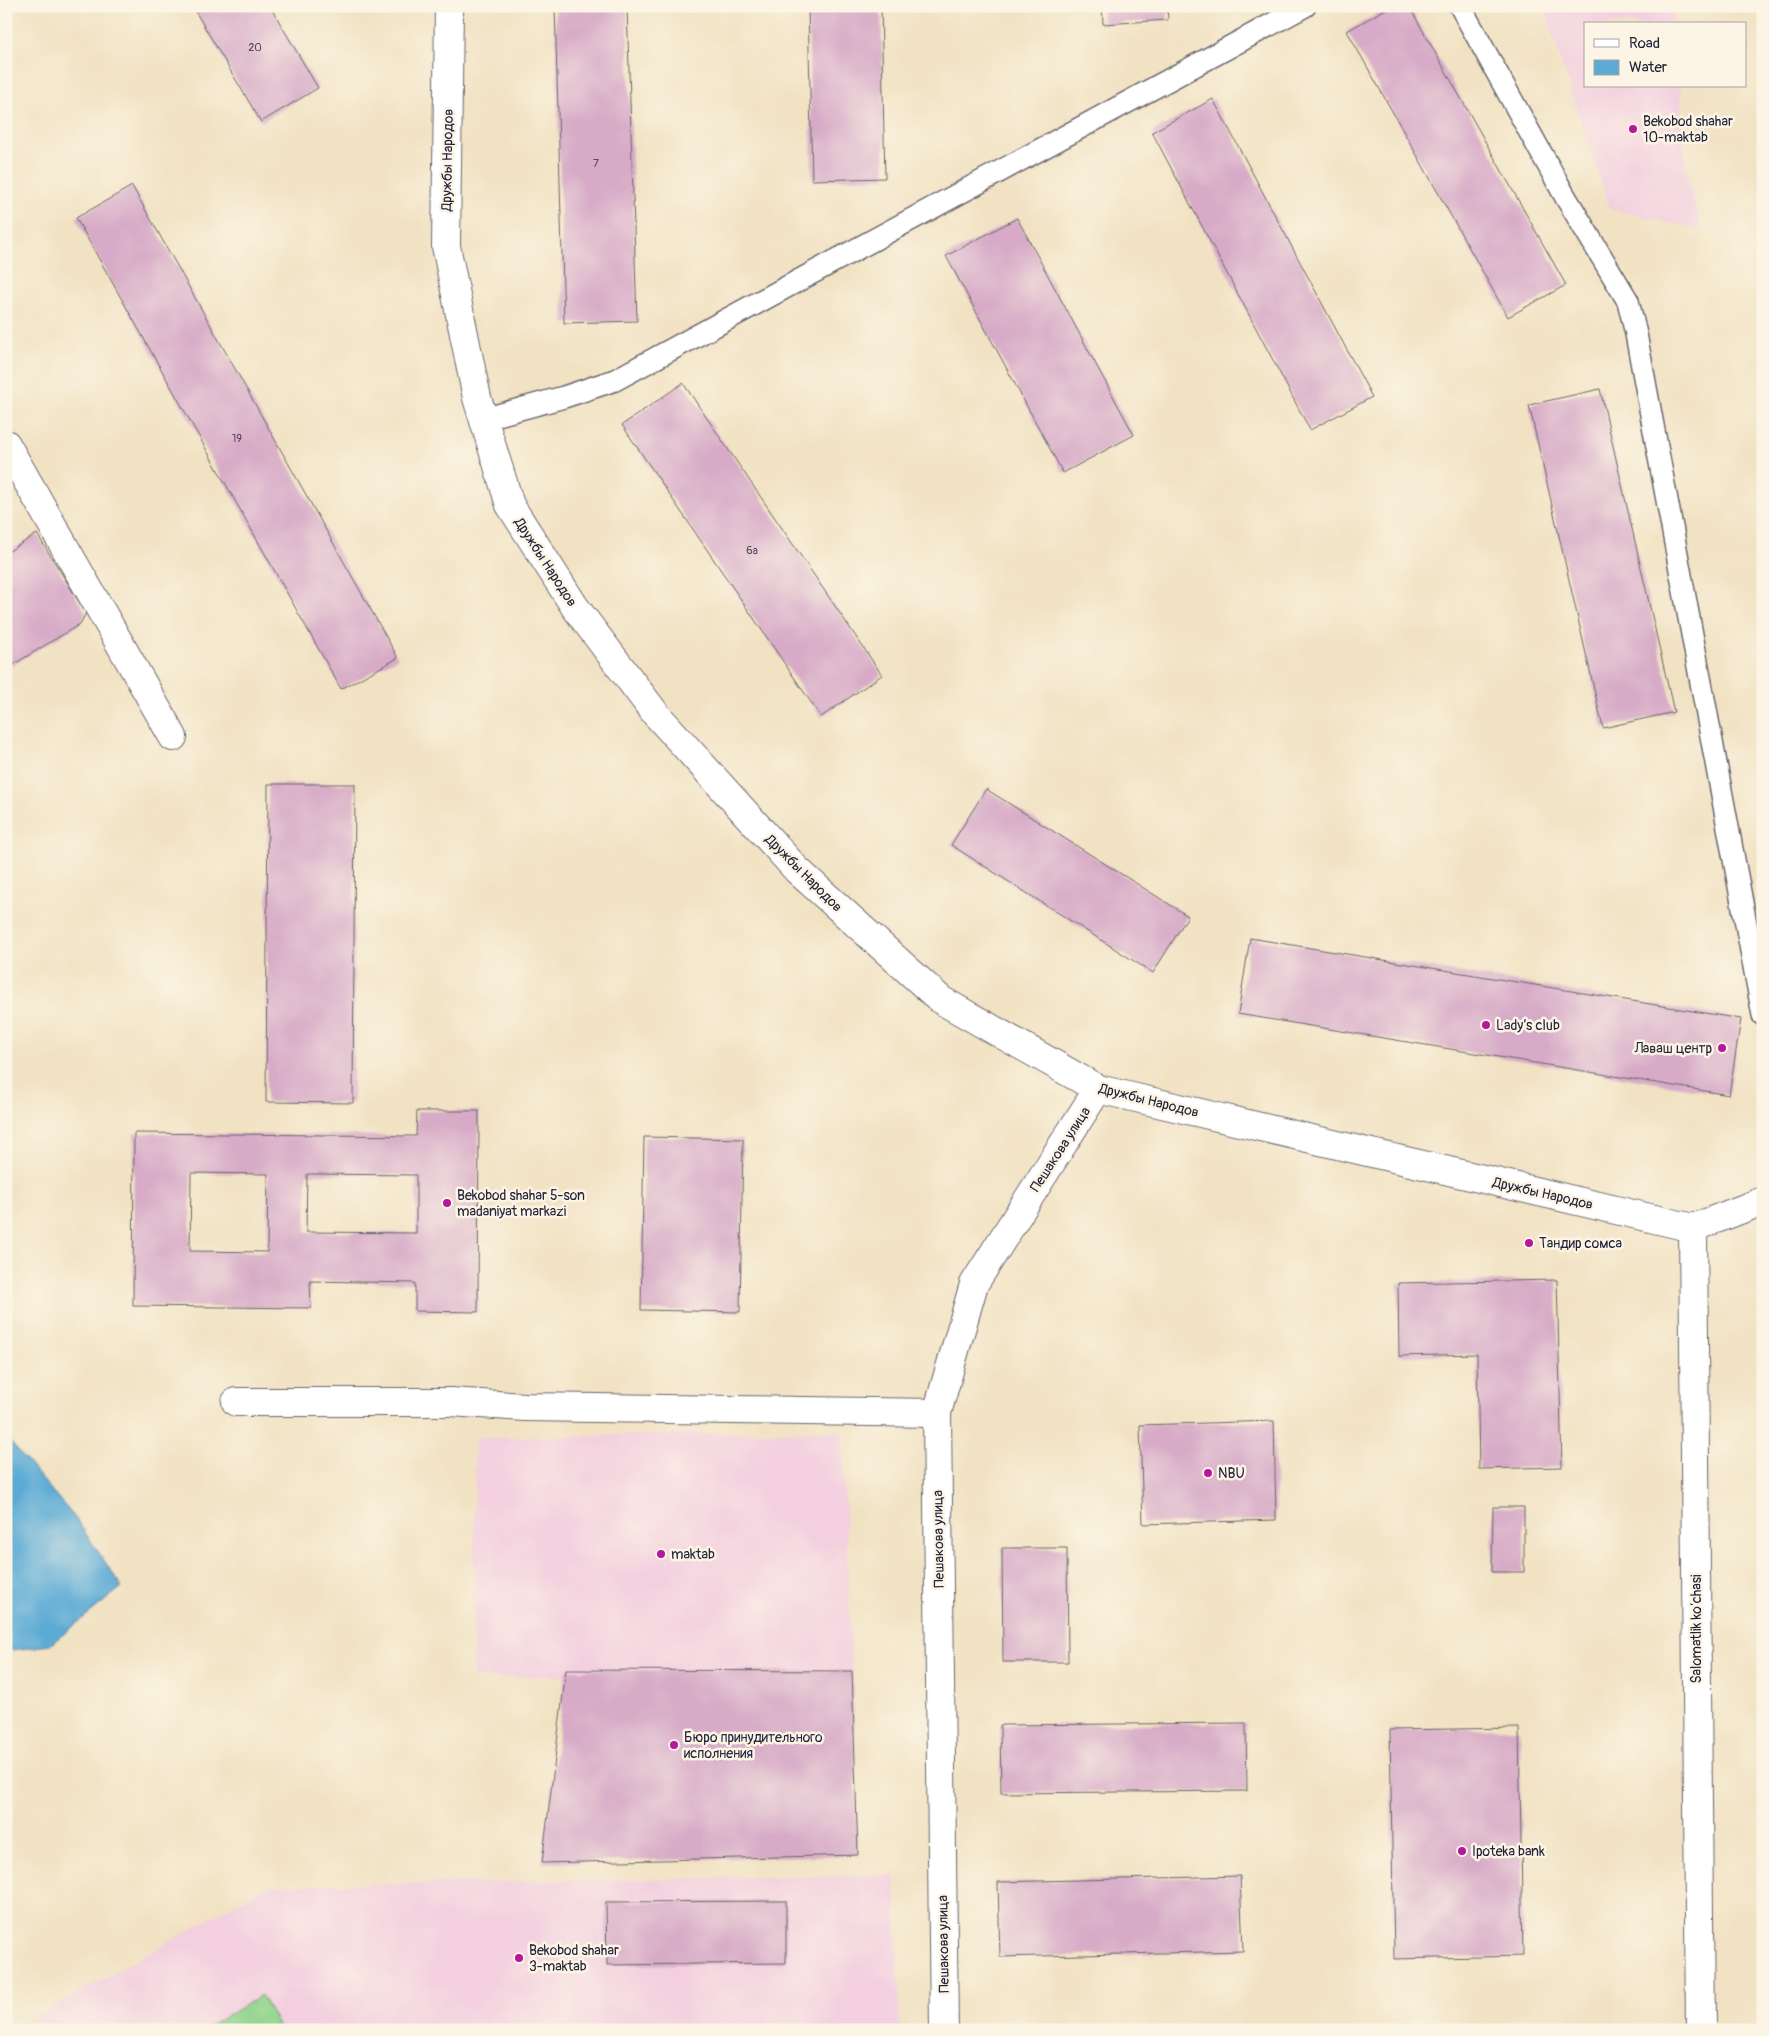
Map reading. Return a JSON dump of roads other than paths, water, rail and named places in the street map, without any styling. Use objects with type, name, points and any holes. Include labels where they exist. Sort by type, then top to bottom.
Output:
[{"type":"street","name":"Дружбы Народов","points":[[449,6],[446,246],[477,398],[510,505],[575,607],[655,713],[797,870],[941,1000],[1098,1089],[1693,1228]]},
{"type":"street","points":[[6,444],[173,736]]},
{"type":"street","name":"Пешакова улица","points":[[944,2030],[937,1413],[974,1284],[1098,1089]]},
{"type":"street","points":[[1693,1228],[1763,1201]]},
{"type":"street","name":"Salomatlik ko‘chasi","points":[[1693,1228],[1700,2030]]},
{"type":"street","points":[[236,1402],[452,1402],[535,1407],[937,1413]]},
{"type":"lane","points":[[483,419],[564,397],[615,380],[1305,6]]},
{"type":"lane","points":[[1460,6],[1565,196],[1628,301],[1638,344],[1763,1015]]},
{"type":"water","points":[[6,1437],[76,1519],[122,1587],[50,1645],[6,1651]]},
{"type":"place","name":"Bekobod shahar 10-maktab","points":[[1633,129]]},
{"type":"place","name":"Lady’s club","points":[[1486,1025]]},
{"type":"place","name":"Лаваш центр","points":[[1722,1048]]},
{"type":"place","name":"Bekobod shahar 5-son madaniyat markazi","points":[[447,1203]]},
{"type":"place","name":"Тандир сомса","points":[[1529,1243]]},
{"type":"place","name":"NBU","points":[[1208,1473]]},
{"type":"place","name":"maktab","points":[[661,1554]]},
{"type":"place","name":"Бюро принудительного исполнения","points":[[674,1745]]},
{"type":"place","name":"Ipoteka bank","points":[[1462,1851]]},
{"type":"place","name":"Bekobod shahar 3-maktab","points":[[519,1958]]}]
